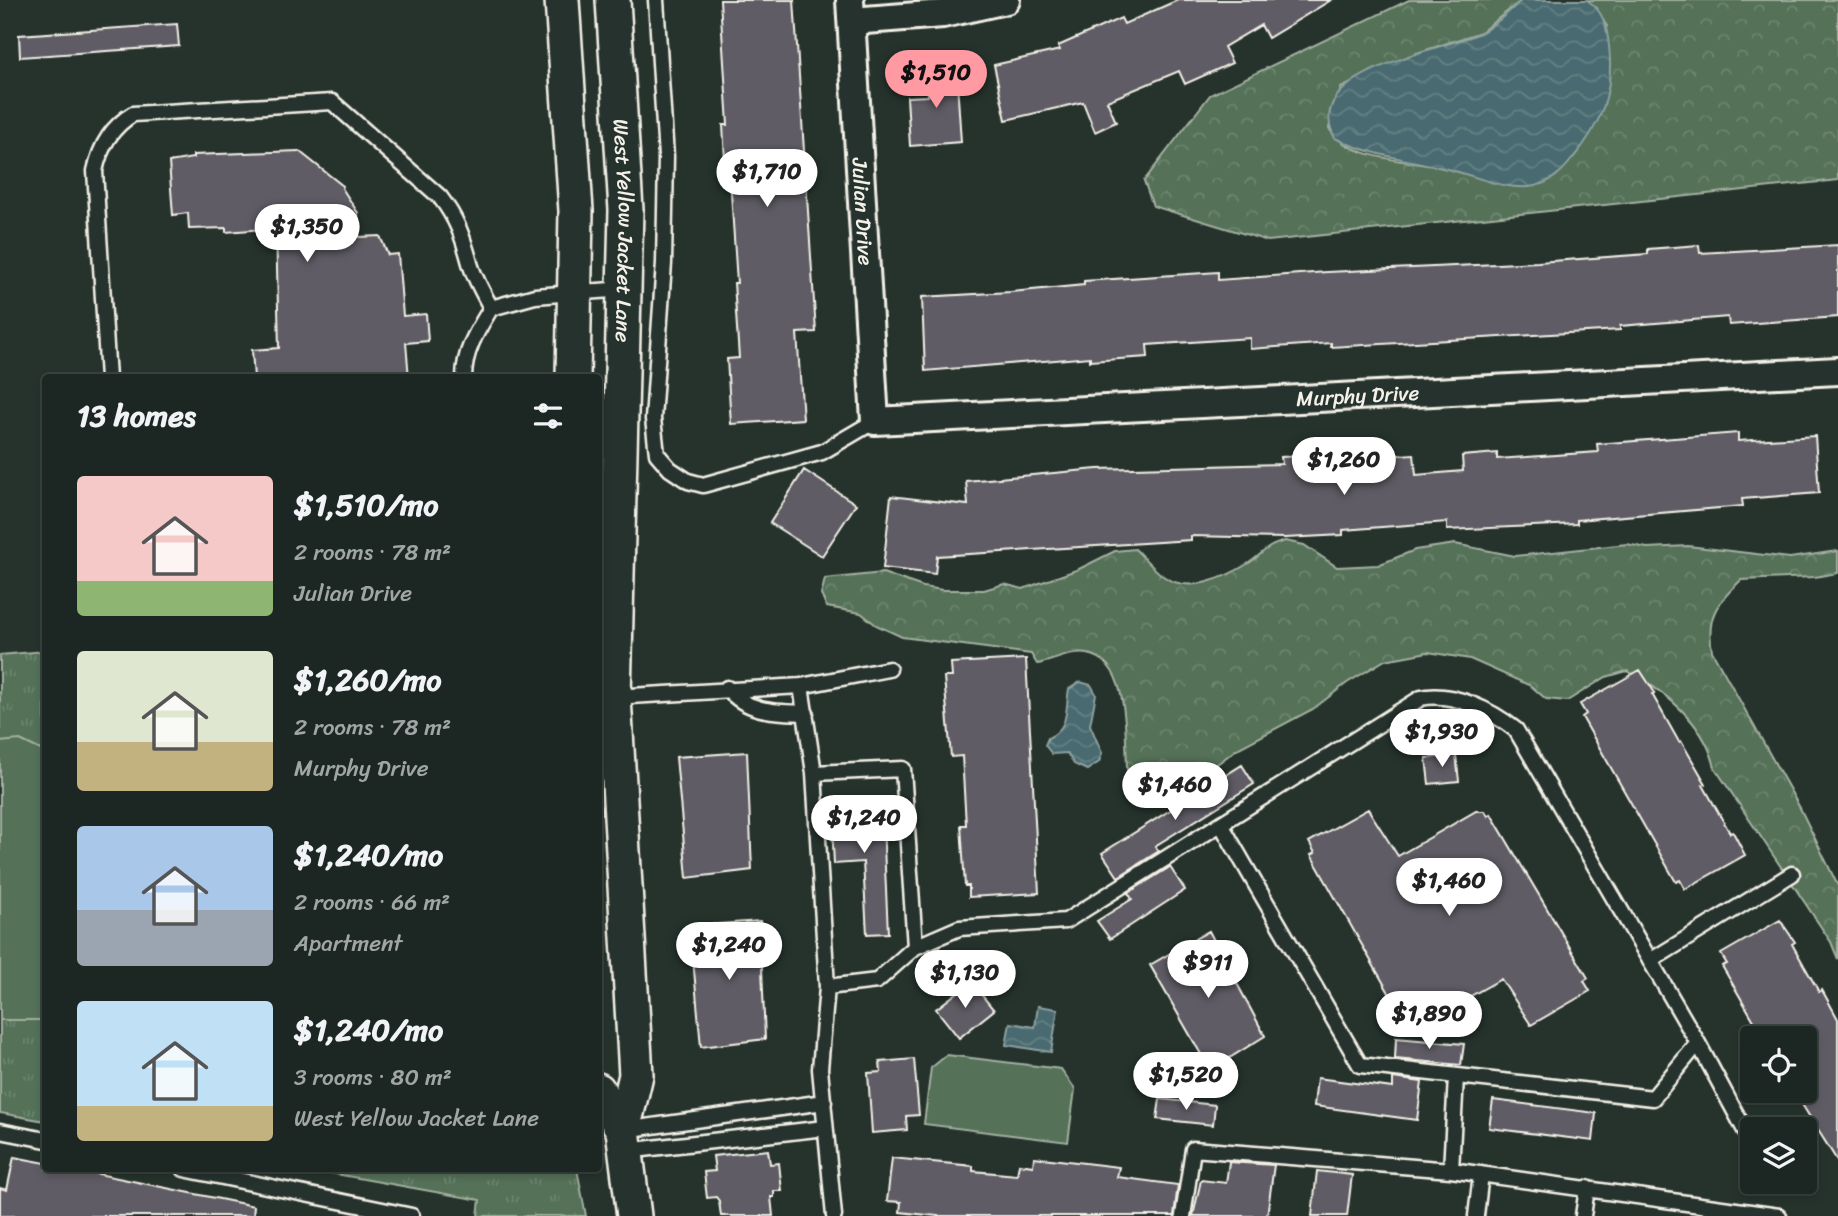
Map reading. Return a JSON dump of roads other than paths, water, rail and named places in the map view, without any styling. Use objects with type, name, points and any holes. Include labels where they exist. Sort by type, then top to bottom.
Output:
[{"type":"street","points":[[562,0],[574,139],[573,374]]},
{"type":"street","name":"West Yellow Jacket Lane","points":[[612,0],[626,210],[606,695],[636,1074],[624,1140],[634,1216]]},
{"type":"street","points":[[851,10],[943,14],[1006,0]]},
{"type":"street","name":"Julian Drive","points":[[851,10],[875,421]]},
{"type":"street","name":"Murphy Drive","points":[[875,421],[1838,371]]},
{"type":"street","name":"West Yellow Jacket Lane","points":[[602,1098],[624,1140]]},
{"type":"lane","points":[[656,0],[666,158],[664,263],[653,419],[657,454],[670,469],[688,481],[703,485],[821,452],[875,421]]},
{"type":"lane","points":[[108,374],[95,172],[98,154],[109,135],[121,121],[133,114],[332,102],[440,197],[459,225],[470,264],[491,309]]},
{"type":"lane","points":[[464,374],[464,364],[472,338],[491,309],[535,296],[624,289]]},
{"type":"lane","points":[[606,695],[801,686],[889,669]]},
{"type":"lane","points":[[801,686],[814,773],[827,987],[820,1069],[834,1216]]},
{"type":"lane","points":[[727,688],[748,706],[772,712],[806,713]]},
{"type":"lane","points":[[827,987],[877,981],[915,947],[960,928],[1066,921],[1222,826],[1421,698],[1441,694],[1500,718],[1516,730],[1698,1043],[1740,1121]]},
{"type":"lane","points":[[814,773],[903,769],[915,947]]},
{"type":"lane","points":[[1222,826],[1360,1065],[1653,1098],[1698,1043]]},
{"type":"lane","points":[[1650,961],[1792,874]]},
{"type":"lane","points":[[1451,1170],[1456,1077]]},
{"type":"lane","points":[[624,1140],[824,1102]]},
{"type":"lane","points":[[624,1140],[825,1128]]},
{"type":"lane","points":[[0,1131],[42,1139]]},
{"type":"lane","points":[[1183,1216],[1193,1149],[1451,1170],[1779,1216]]},
{"type":"lane","points":[[199,1172],[412,1216]]},
{"type":"lane","points":[[1476,1216],[1481,1174]]},
{"type":"lane","points":[[1583,1216],[1587,1188]]},
{"type":"water","points":[[1522,0],[1587,0],[1601,15],[1607,33],[1610,77],[1604,106],[1592,132],[1557,175],[1535,186],[1513,187],[1376,153],[1335,138],[1329,115],[1337,96],[1355,81],[1407,57],[1480,33]]},
{"type":"water","points":[[1080,682],[1091,685],[1096,694],[1090,725],[1102,753],[1099,762],[1087,770],[1074,764],[1067,753],[1052,754],[1045,745],[1048,738],[1063,724],[1069,689]]},
{"type":"water","points":[[1038,1006],[1058,1009],[1051,1052],[1006,1045],[1010,1023],[1035,1027]]}]
